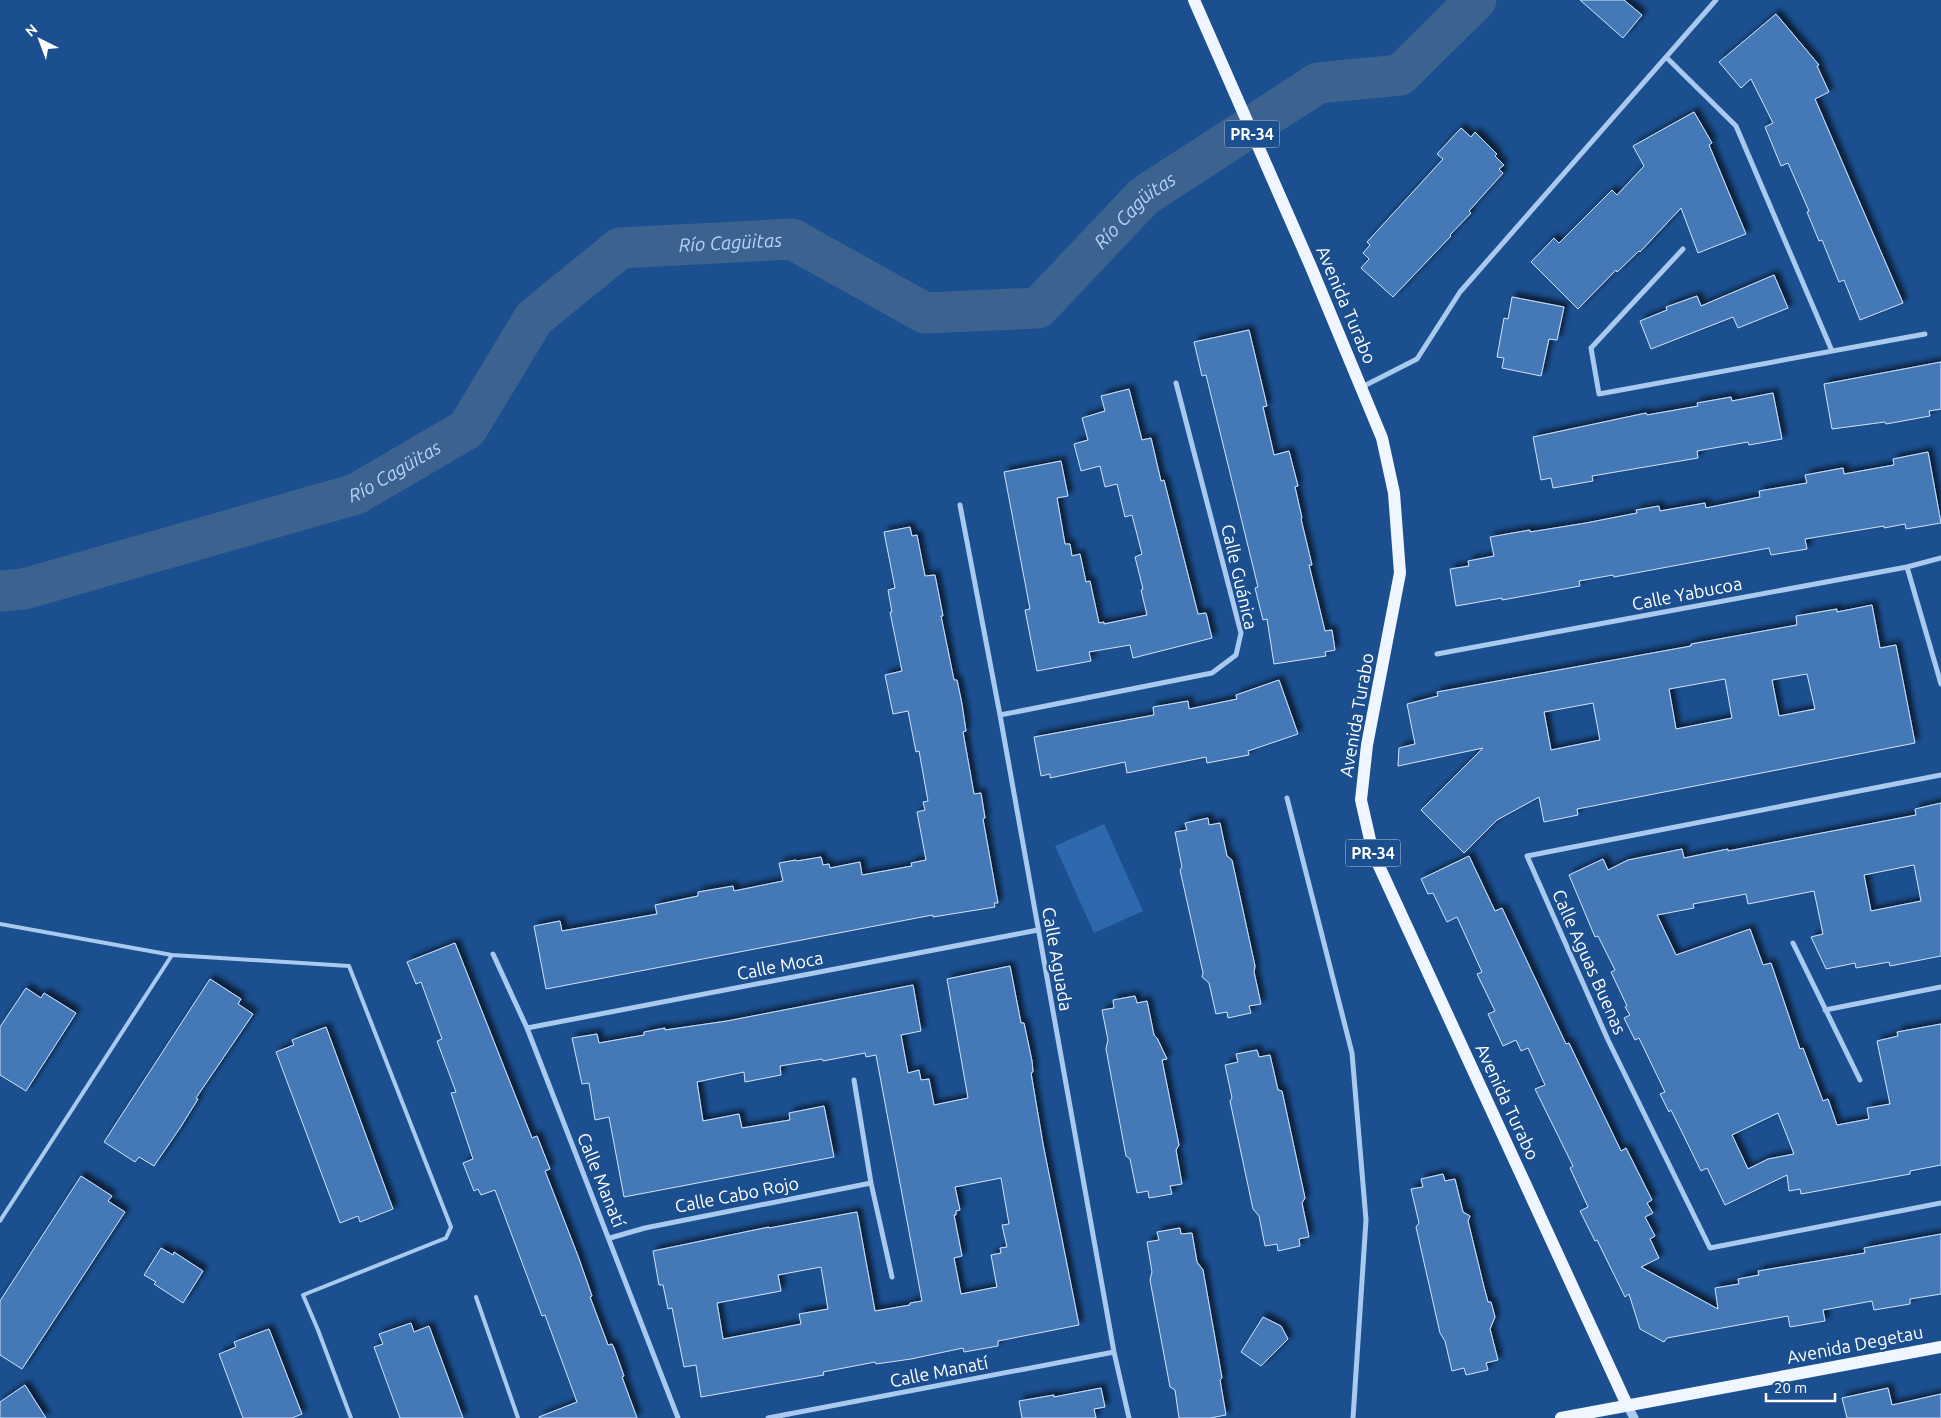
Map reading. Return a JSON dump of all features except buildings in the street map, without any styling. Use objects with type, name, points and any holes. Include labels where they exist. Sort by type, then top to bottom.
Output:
[{"type":"main road","name":"Avenida Turabo","points":[[1194,0],[1362,387],[1382,438],[1394,493],[1400,573],[1367,745],[1361,800],[1373,853],[1627,1405]]},
{"type":"main road","name":"Avenida Degetau","points":[[1560,1418],[1941,1347]]},
{"type":"street","points":[[1362,387],[1417,359],[1460,292],[1716,0]]},
{"type":"street","points":[[1666,57],[1736,126],[1832,351]]},
{"type":"street","points":[[1683,249],[1591,348],[1599,394],[1925,334]]},
{"type":"street","name":"Calle Guánica","points":[[1000,715],[1212,673],[1236,655],[1241,633],[1176,383]]},
{"type":"street","name":"Calle Aguada","points":[[960,505],[1000,715],[1114,1352],[1129,1418]]},
{"type":"street","name":"Calle Yabucoa","points":[[1437,654],[1907,567],[1941,558]]},
{"type":"street","points":[[1907,567],[1941,684]]},
{"type":"street","name":"Calle Aguas Buenas","points":[[1941,775],[1527,856],[1608,1040],[1710,1248],[1941,1203]]},
{"type":"street","points":[[1287,798],[1352,1053],[1366,1220],[1353,1418]]},
{"type":"street","name":"Calle Moca","points":[[527,1028],[1038,930]]},
{"type":"street","points":[[1793,943],[1860,1080]]},
{"type":"street","name":"Calle Manatí","points":[[493,954],[527,1028],[610,1238],[678,1418]]},
{"type":"street","points":[[1826,1010],[1941,987]]},
{"type":"street","points":[[854,1080],[871,1183],[892,1277]]},
{"type":"street","name":"Calle Cabo Rojo","points":[[610,1238],[645,1228],[871,1183]]},
{"type":"street","name":"Calle Manatí","points":[[768,1418],[1114,1352]]},
{"type":"street","name":"Avenida Turabo","points":[[1627,1405],[1634,1418]]},
{"type":"lane","points":[[0,924],[172,955],[349,966],[452,1228],[446,1238],[303,1295],[351,1418]]},
{"type":"lane","points":[[0,1221],[172,955]]},
{"type":"lane","points":[[476,1297],[518,1418]]},
{"type":"shaded area","points":[[1104,824],[1143,911],[1094,933],[1055,846]]},
{"type":"waterway","name":"Río Cagüitas","points":[[0,591],[24,589],[356,494],[467,429],[534,318],[620,248],[792,239],[925,313],[1038,308],[1144,196],[1318,83],[1400,75],[1476,0]]}]
